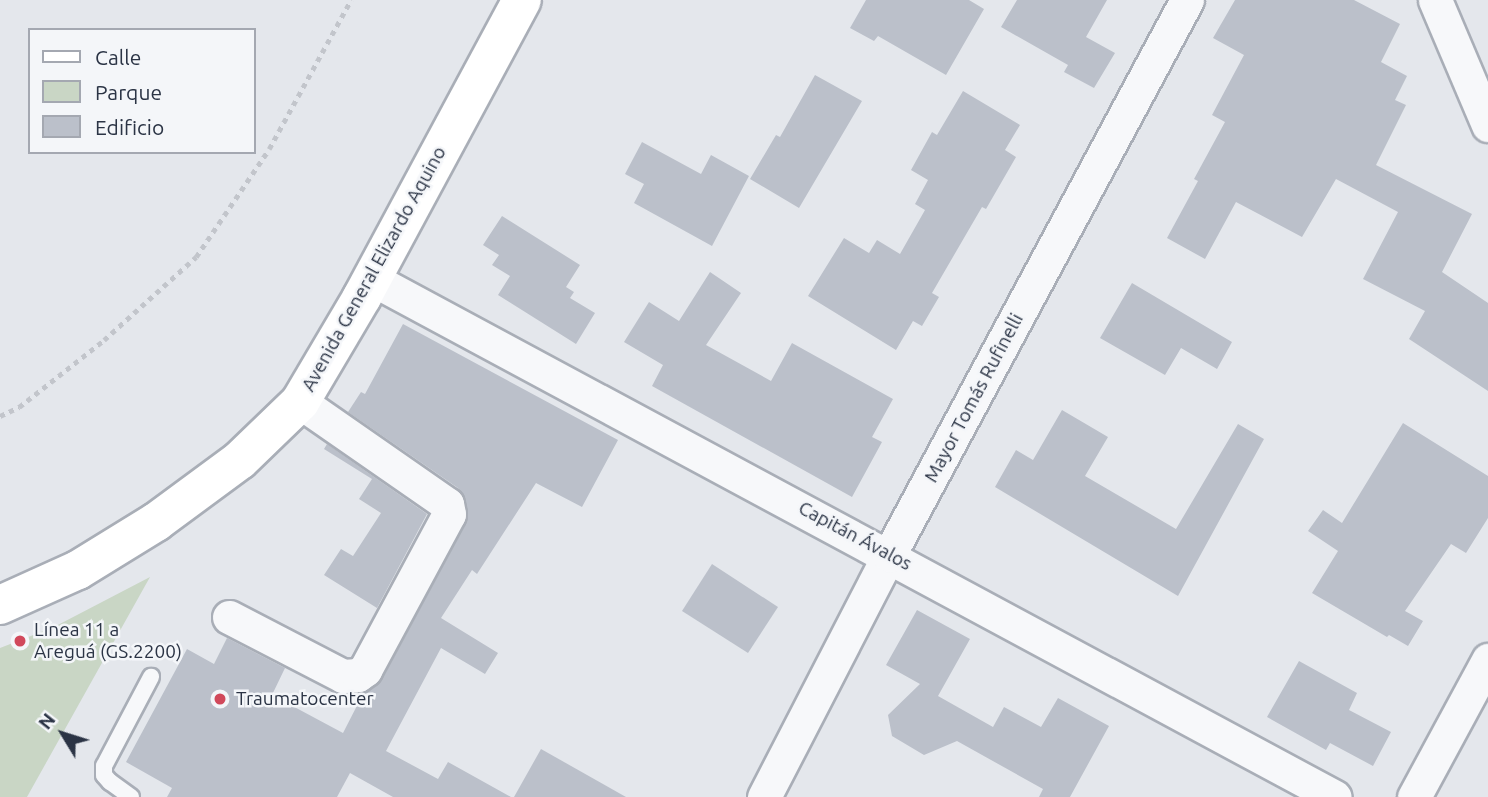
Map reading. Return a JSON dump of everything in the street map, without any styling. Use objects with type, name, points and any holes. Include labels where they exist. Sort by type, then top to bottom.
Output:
[{"type":"main road","name":"Avenida General Elizardo Aquino","points":[[0,606],[78,570],[156,522],[240,460],[300,402],[372,279],[522,0]]},
{"type":"street","name":"Mayor Tomás Rufinelli","points":[[764,797],[889,555],[1187,0]]},
{"type":"street","points":[[1435,0],[1488,125]]},
{"type":"street","name":"Capitán Ávalos","points":[[372,279],[1335,797]]},
{"type":"street","points":[[229,617],[343,676],[358,675],[365,670],[450,511],[447,504],[300,402]]},
{"type":"street","points":[[1414,797],[1488,660]]},
{"type":"lane","points":[[131,797],[110,782],[104,775],[104,766],[151,677]]},
{"type":"path","points":[[0,416],[19,407],[104,340],[196,257],[270,149],[351,0]]},
{"type":"green space","points":[[150,577],[27,797],[0,797],[0,648],[54,627]]},
{"type":"building","points":[[866,0],[969,0],[984,9],[946,75],[878,36],[874,41],[850,28]]},
{"type":"building","points":[[1017,0],[1107,0],[1086,37],[1115,53],[1094,88],[1064,72],[1068,65],[1001,27]]},
{"type":"building","points":[[1235,0],[1354,0],[1400,24],[1381,62],[1407,76],[1395,100],[1406,105],[1376,165],[1472,214],[1442,272],[1488,303],[1488,391],[1409,339],[1425,311],[1363,279],[1398,212],[1336,179],[1302,237],[1236,202],[1205,259],[1167,238],[1198,181],[1194,179],[1225,122],[1212,115],[1244,55],[1213,38]]},
{"type":"building","points":[[815,75],[862,101],[799,208],[750,179],[776,135],[780,137]]},
{"type":"building","points":[[963,91],[1020,125],[1005,150],[1016,157],[986,209],[982,207],[932,293],[939,297],[922,326],[913,321],[896,350],[808,296],[844,238],[869,253],[877,240],[900,254],[925,210],[915,204],[928,180],[911,170],[932,132],[937,135]]},
{"type":"building","points":[[642,142],[701,174],[711,155],[749,176],[712,246],[634,203],[644,184],[625,174]]},
{"type":"building","points":[[502,216],[580,265],[566,287],[574,292],[570,298],[595,313],[576,344],[498,295],[510,276],[492,265],[499,255],[483,245]]},
{"type":"building","points":[[710,272],[741,293],[706,345],[771,381],[792,343],[893,399],[872,437],[882,442],[852,497],[652,386],[663,365],[624,342],[649,302],[679,321]]},
{"type":"building","points":[[1132,283],[1232,342],[1217,369],[1181,348],[1165,375],[1100,338]]},
{"type":"building","points":[[403,324],[618,440],[582,507],[536,483],[477,574],[472,570],[441,618],[498,653],[485,674],[441,648],[386,751],[438,779],[448,762],[511,797],[393,797],[350,773],[337,797],[167,797],[172,788],[126,762],[187,649],[214,664],[227,638],[285,668],[272,695],[343,733],[364,692],[382,679],[466,523],[466,500],[458,488],[348,412],[361,392],[365,394]]},
{"type":"building","points":[[1062,410],[1108,437],[1085,476],[1176,529],[1238,424],[1264,439],[1178,596],[995,487],[1016,450],[1033,460]]},
{"type":"building","points":[[1403,423],[1488,476],[1488,518],[1466,553],[1451,544],[1405,611],[1423,621],[1408,646],[1389,635],[1387,637],[1312,593],[1338,551],[1308,531],[1323,510],[1342,523]]},
{"type":"building","points":[[327,444],[427,514],[377,608],[324,575],[341,549],[353,556],[381,513],[359,499],[372,479],[324,449]]},
{"type":"building","points":[[712,564],[778,607],[748,653],[682,611]]},
{"type":"building","points":[[917,610],[970,639],[938,696],[993,727],[1004,707],[1041,727],[1058,698],[1109,726],[1070,797],[1039,797],[1043,789],[957,741],[924,755],[892,736],[888,715],[920,684],[886,665]]},
{"type":"building","points":[[1299,661],[1357,693],[1349,710],[1391,732],[1373,766],[1330,743],[1326,750],[1267,717]]},
{"type":"building","points":[[541,749],[626,797],[514,797]]},
{"type":"place","name":"Línea 11 a Areguá (GS.2200)","points":[[20,641]]},
{"type":"place","name":"Traumatocenter","points":[[220,699]]}]
